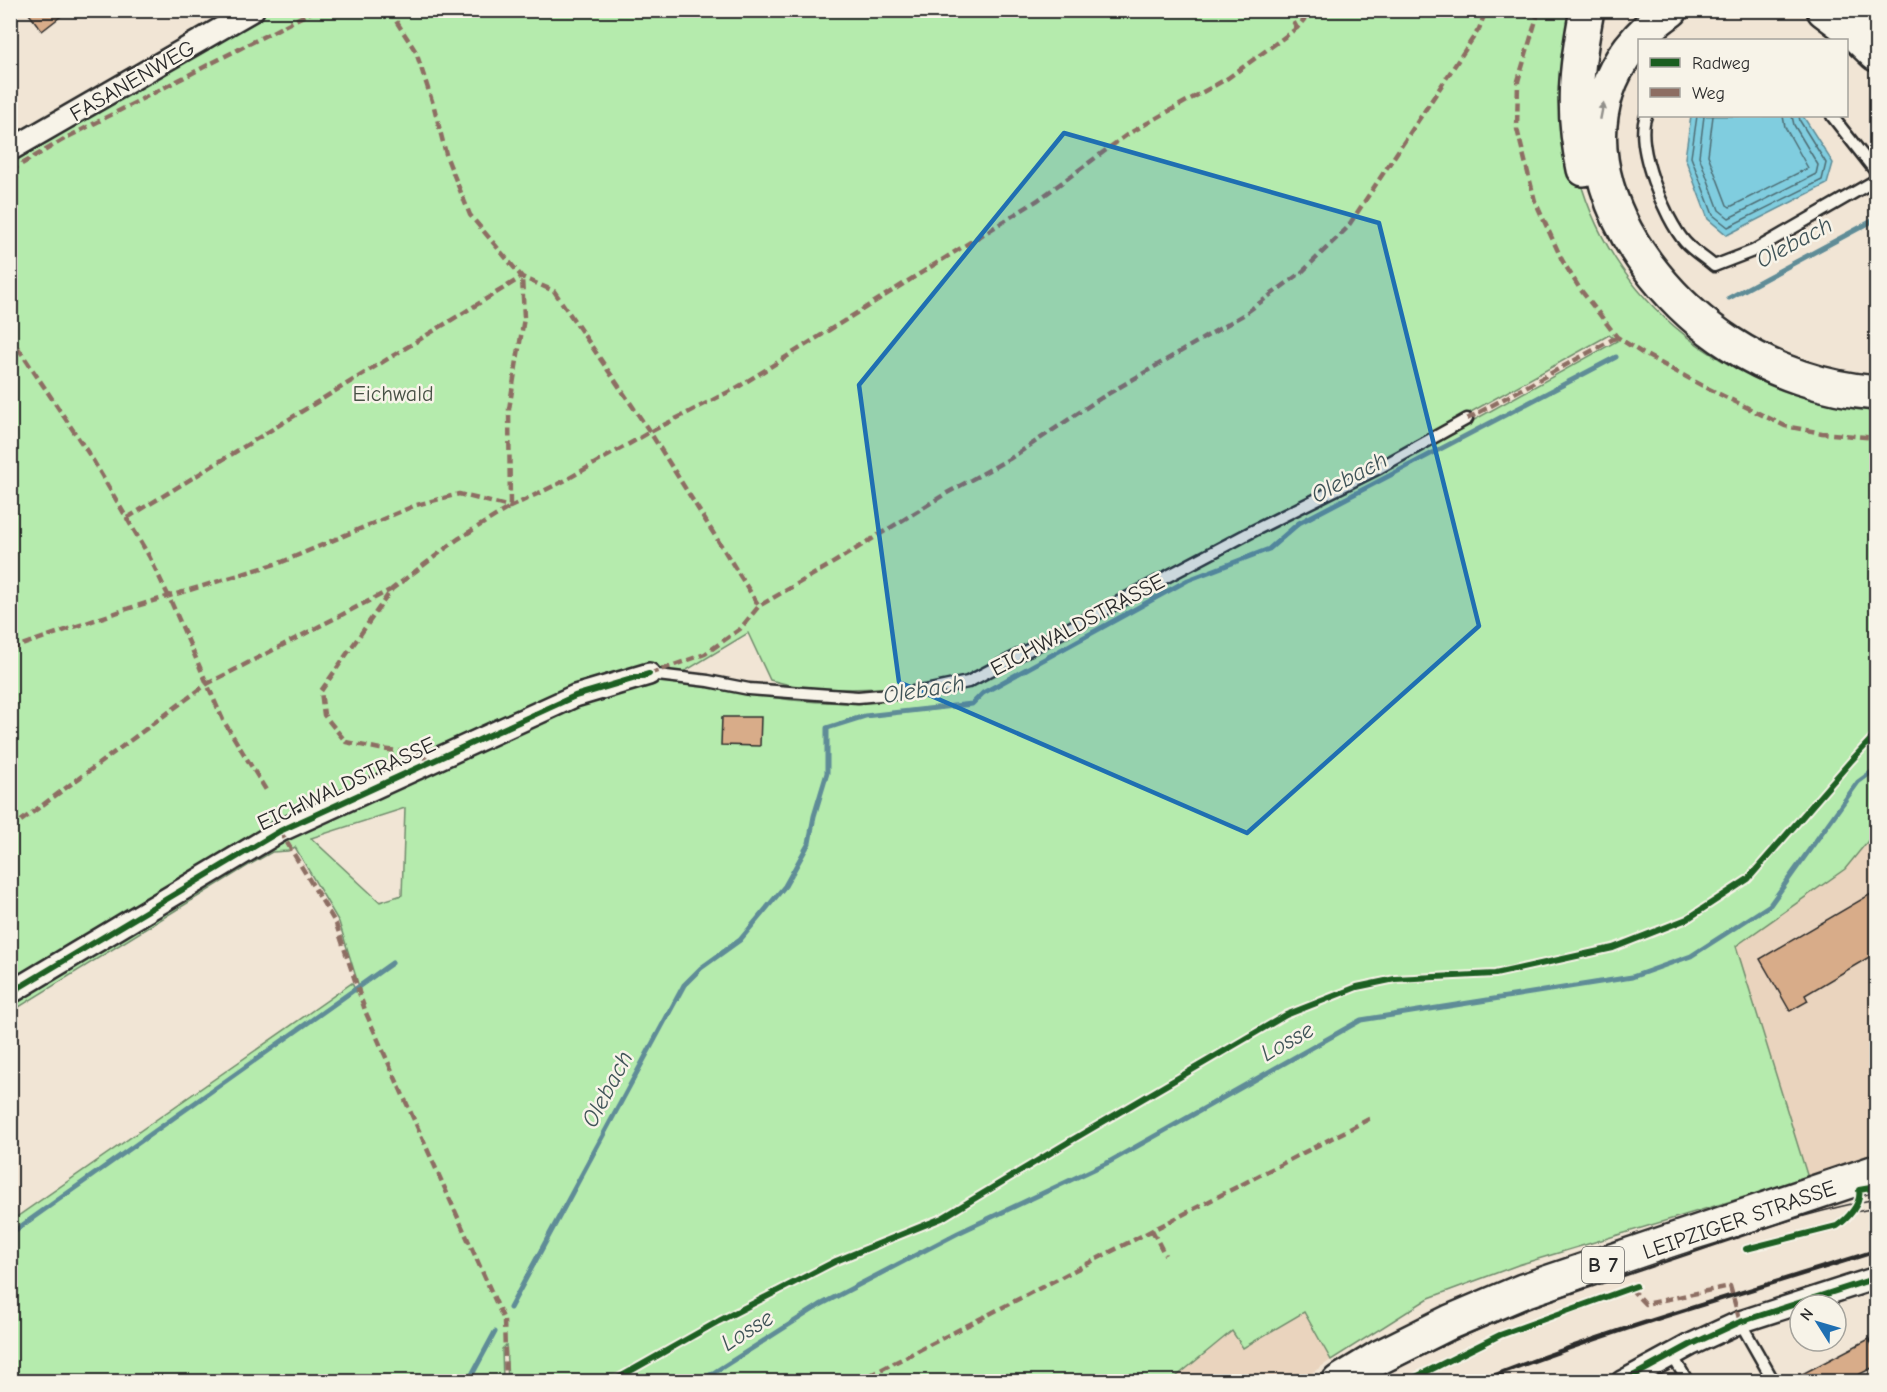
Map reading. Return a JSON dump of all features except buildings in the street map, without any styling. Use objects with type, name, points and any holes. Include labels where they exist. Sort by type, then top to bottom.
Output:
[{"type":"main road","points":[[1587,10],[1577,66],[1575,102],[1578,141],[1595,204],[1608,230],[1640,278],[1659,300],[1694,333],[1750,369],[1803,391],[1831,399],[1876,406]]},
{"type":"main road","points":[[1638,39],[1671,10]]},
{"type":"main road","points":[[1824,10],[1852,31],[1876,54]]},
{"type":"main road","points":[[1868,10],[1876,23]]},
{"type":"main road","points":[[1638,40],[1624,57],[1604,101],[1599,147],[1608,188],[1621,223],[1649,271],[1688,311],[1732,345],[1764,362],[1807,380],[1834,387],[1876,393]]},
{"type":"main road","name":"LEIPZIGER STRASSE","points":[[1340,1382],[1380,1357],[1450,1322],[1523,1291],[1876,1172]]},
{"type":"street","name":"FASANENWEG","points":[[10,150],[254,10]]},
{"type":"street","name":"EICHWALDSTRASSE","points":[[10,993],[280,831],[574,696],[649,674]]},
{"type":"street","points":[[1622,1382],[1740,1322],[1876,1278]]},
{"type":"lane","points":[[1646,117],[1643,124],[1648,167],[1665,210],[1685,242],[1714,266],[1753,251],[1876,180]]},
{"type":"lane","points":[[1833,117],[1876,172]]},
{"type":"lane","name":"EICHWALDSTRASSE","points":[[649,674],[708,681],[749,689],[858,697],[925,691],[968,682],[1251,532],[1379,468],[1467,419]]},
{"type":"lane","points":[[1740,1322],[1774,1382]]},
{"type":"lane","points":[[1672,1355],[1688,1382]]},
{"type":"highlighted area","points":[[1064,133],[1379,223],[1479,626],[1247,833],[899,682],[859,385]]},
{"type":"shaded area","points":[[1876,831],[1876,1155],[1808,1178],[1736,946],[1845,869]]},
{"type":"shaded area","points":[[1304,1312],[1331,1360],[1300,1381],[1171,1382],[1232,1331],[1243,1348]]},
{"type":"green space","name":"Eichwald","points":[[244,11],[1576,11],[1574,156],[1591,213],[1616,259],[1647,300],[1684,335],[1727,363],[1774,386],[1824,401],[1876,410],[1876,831],[1845,869],[1736,946],[1808,1178],[1518,1265],[1429,1298],[1331,1360],[1304,1312],[1243,1348],[1232,1331],[1171,1381],[508,1381],[506,1345],[502,1349],[503,1381],[11,1381],[11,1221],[352,983],[356,992],[360,990],[339,922],[295,847],[288,851],[272,852],[249,865],[11,1012],[10,146]],"holes":[[[1609,335],[1617,341],[1382,471],[1195,564],[969,686],[903,698],[858,702],[814,702],[670,680],[748,633],[770,680],[810,690],[921,687],[968,678],[1435,432]],[[405,808],[402,895],[380,902],[311,838]]]},
{"type":"water","points":[[1691,117],[1804,117],[1833,163],[1827,184],[1727,235],[1708,219],[1685,158]]},
{"type":"waterway","name":"Olebach","points":[[1729,298],[1876,219]]},
{"type":"waterway","name":"Olebach","points":[[510,1308],[684,985],[701,968],[740,940],[785,886],[809,843],[814,816],[827,773],[827,728],[865,716],[972,704],[983,693],[1188,580],[1269,549],[1299,523],[1616,357]]},
{"type":"waterway","name":"Losse","points":[[699,1382],[820,1305],[958,1233],[1109,1162],[1361,1020],[1632,977],[1691,956],[1770,905],[1858,782],[1876,769]]},
{"type":"waterway","points":[[10,1234],[392,963]]},
{"type":"waterway","name":"Olebach","points":[[468,1382],[495,1332]]},
{"type":"tram line","points":[[1371,1382],[1491,1324],[1574,1292],[1766,1227],[1876,1199]]},
{"type":"tram line","points":[[1850,1213],[1876,1208]]},
{"type":"railway","points":[[1478,1382],[1626,1329],[1876,1251]]},
{"type":"marked path","points":[[10,171],[66,138],[315,10]]},
{"type":"marked path","points":[[389,10],[416,52],[434,107],[447,158],[470,215],[522,277],[554,291],[650,432],[759,606]]},
{"type":"marked path","points":[[1287,10],[1297,28]]},
{"type":"marked path","points":[[10,649],[130,608],[282,562],[416,505],[459,494],[510,507],[564,481],[650,432],[738,387],[1038,200],[1128,134],[1228,78],[1297,28],[1312,10]]},
{"type":"marked path","points":[[649,674],[705,654],[740,629],[759,606],[947,493],[1011,458],[1101,398],[1243,315],[1302,272],[1347,228],[1479,29],[1486,10]]},
{"type":"marked path","points":[[1539,10],[1518,81],[1517,129],[1535,201],[1562,260],[1580,289],[1617,337],[1703,386],[1785,426],[1822,433],[1876,438]]},
{"type":"marked path","points":[[127,518],[522,277]]},
{"type":"marked path","points":[[431,763],[418,753],[346,742],[324,715],[321,691],[392,589],[458,539],[510,507],[509,409],[524,318],[522,277]]},
{"type":"marked path","points":[[10,336],[91,457],[149,556],[223,720],[266,790]]},
{"type":"marked path","points":[[1467,419],[1617,337]]},
{"type":"marked path","points":[[10,829],[207,684],[390,590]]},
{"type":"marked path","points":[[280,831],[336,924],[366,1013],[504,1320],[506,1382]]},
{"type":"marked path","points":[[857,1382],[1373,1117]]},
{"type":"marked path","points":[[1152,1230],[1165,1255]]},
{"type":"marked path","points":[[1630,1288],[1645,1304],[1730,1286],[1740,1322]]},
{"type":"cycle path","points":[[10,993],[280,831],[575,696],[649,674]]},
{"type":"cycle path","points":[[611,1382],[719,1321],[836,1261],[942,1218],[1286,1015],[1357,987],[1395,979],[1495,974],[1613,948],[1687,919],[1748,879],[1876,734]]},
{"type":"cycle path","points":[[1746,1249],[1837,1226],[1856,1206],[1859,1190],[1876,1187]]},
{"type":"cycle path","points":[[1622,1382],[1690,1345],[1740,1322],[1876,1278]]},
{"type":"cycle path","points":[[1406,1382],[1500,1335],[1636,1286]]}]
